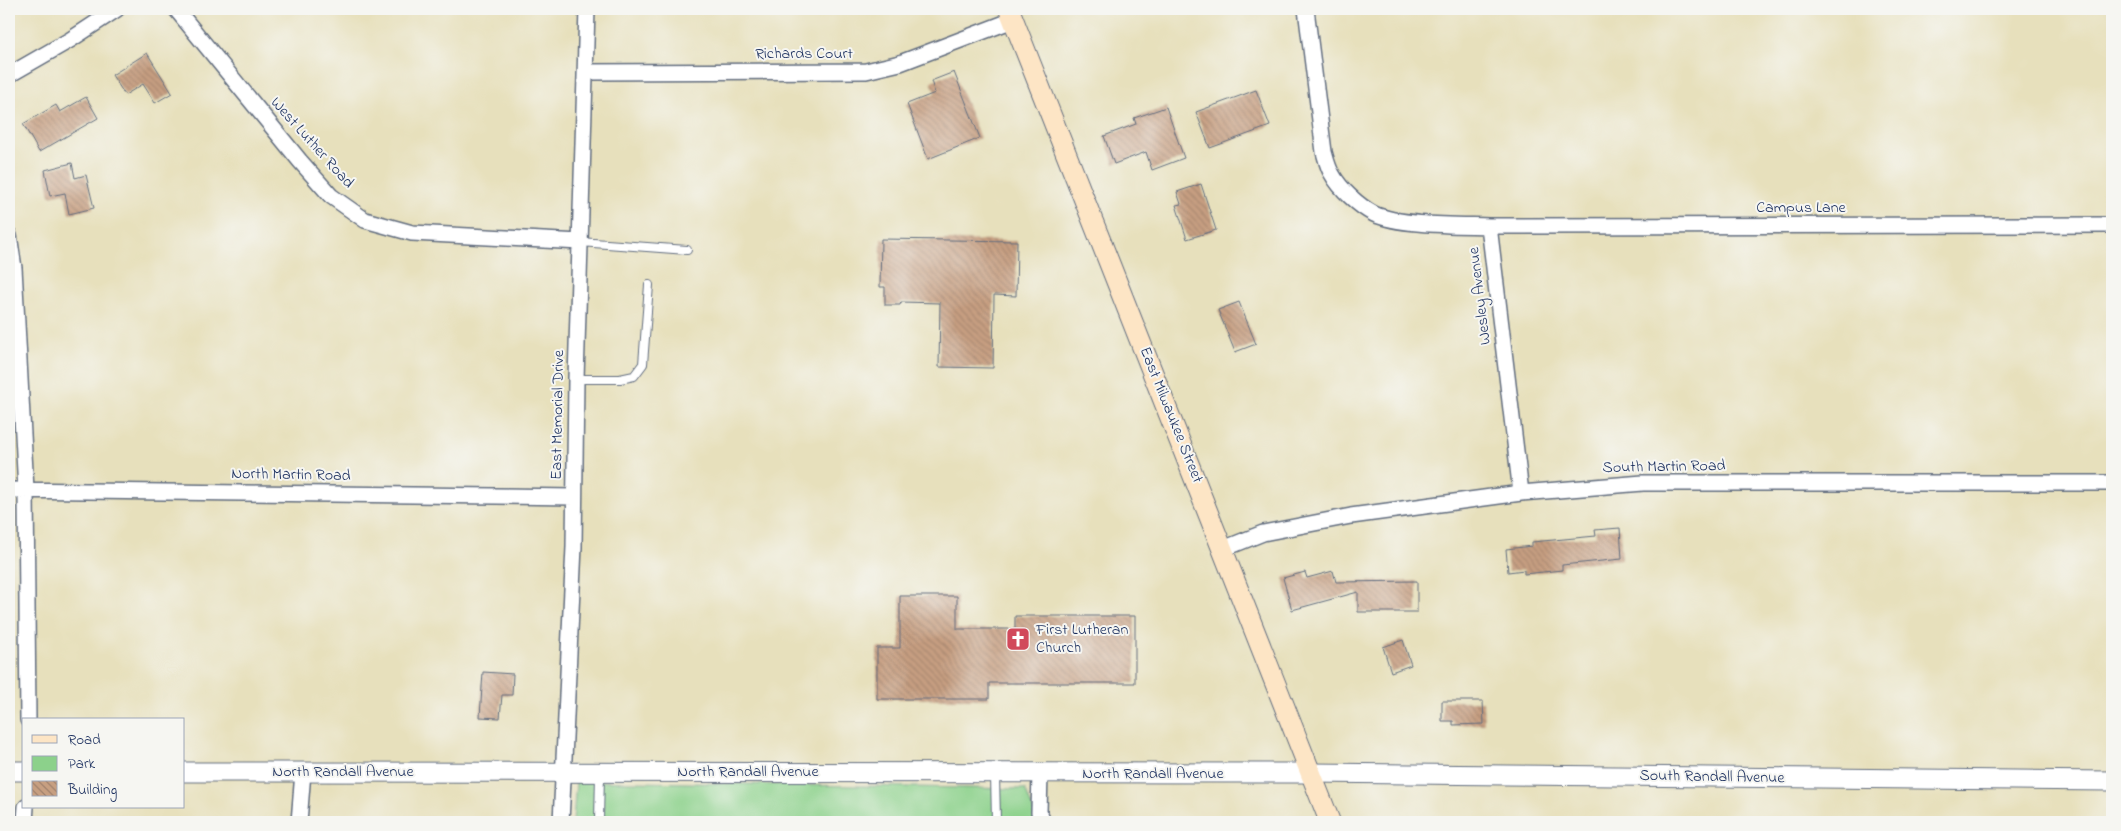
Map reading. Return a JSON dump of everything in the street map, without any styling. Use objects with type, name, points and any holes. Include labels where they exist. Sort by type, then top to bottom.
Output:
[{"type":"main road","name":"East Milwaukee Street","points":[[1011,14],[1330,822]]},
{"type":"street","points":[[9,75],[70,40],[117,9]]},
{"type":"street","name":"West Luther Road","points":[[176,9],[330,196],[365,220],[412,233],[580,242]]},
{"type":"street","name":"East Memorial Drive","points":[[561,822],[574,547],[576,379],[587,9]]},
{"type":"street","name":"Wesley Avenue","points":[[1306,9],[1324,152],[1332,174],[1350,196],[1374,214],[1398,220],[1433,224],[1489,226],[1522,493]]},
{"type":"street","name":"Richards Court","points":[[586,72],[866,71],[900,63],[1011,14]]},
{"type":"street","name":"Campus Lane","points":[[1489,226],[2112,225]]},
{"type":"street","points":[[9,235],[14,268],[26,490],[28,718]]},
{"type":"street","name":"South Martin Road","points":[[1223,549],[1263,533],[1351,516],[1522,493],[1643,483],[2112,483]]},
{"type":"street","name":"North Martin Road","points":[[9,490],[574,496]]},
{"type":"street","points":[[9,771],[22,771]]},
{"type":"street","name":"North Randall Avenue","points":[[185,772],[1312,773]]},
{"type":"street","points":[[300,822],[303,772]]},
{"type":"street","name":"South Randall Avenue","points":[[1312,773],[2112,780]]},
{"type":"street","points":[[1040,774],[1039,812],[1043,822]]},
{"type":"street","points":[[26,808],[26,822]]},
{"type":"lane","points":[[580,242],[687,250]]},
{"type":"lane","points":[[576,379],[620,379],[634,376],[643,364],[649,285]]},
{"type":"lane","points":[[599,822],[600,771]]},
{"type":"lane","points":[[995,774],[996,822]]},
{"type":"green space","points":[[576,781],[1025,789],[1038,822],[573,822]]},
{"type":"building","points":[[147,53],[172,93],[155,103],[143,84],[125,95],[112,75]]},
{"type":"building","points":[[954,72],[980,138],[928,159],[907,104],[935,93],[931,81]]},
{"type":"building","points":[[1256,90],[1270,126],[1210,148],[1196,112]]},
{"type":"building","points":[[86,97],[98,118],[39,152],[23,124],[56,105],[60,112]]},
{"type":"building","points":[[1166,107],[1184,158],[1152,170],[1146,152],[1114,164],[1104,136],[1136,124],[1134,118]]},
{"type":"building","points":[[72,163],[75,178],[86,175],[94,208],[69,214],[65,193],[50,196],[45,170]]},
{"type":"building","points":[[1201,184],[1216,230],[1187,239],[1176,205],[1181,204],[1177,192]]},
{"type":"building","points":[[881,239],[1017,241],[1016,296],[994,295],[993,368],[939,367],[940,303],[901,302],[900,305],[885,305],[885,287],[880,287]]},
{"type":"building","points":[[1239,302],[1256,344],[1235,352],[1218,310]]},
{"type":"building","points":[[1620,528],[1622,559],[1562,565],[1562,570],[1524,574],[1524,570],[1508,572],[1506,549],[1532,546],[1532,542],[1596,536],[1595,530]]},
{"type":"building","points":[[1333,571],[1336,582],[1417,581],[1417,612],[1358,612],[1358,592],[1292,610],[1283,578],[1305,572],[1307,578]]},
{"type":"building","name":"First Lutheran Church","points":[[900,596],[957,596],[957,629],[1015,629],[1015,616],[1135,616],[1135,683],[989,683],[989,699],[877,699],[877,648],[900,648]]},
{"type":"building","points":[[1403,640],[1411,665],[1391,672],[1383,647]]},
{"type":"building","points":[[483,672],[513,674],[512,695],[502,695],[500,718],[480,717]]},
{"type":"building","points":[[1442,701],[1483,701],[1484,724],[1453,725],[1453,721],[1442,721]]},
{"type":"place","name":"First Lutheran Church","points":[[1018,639]]}]
